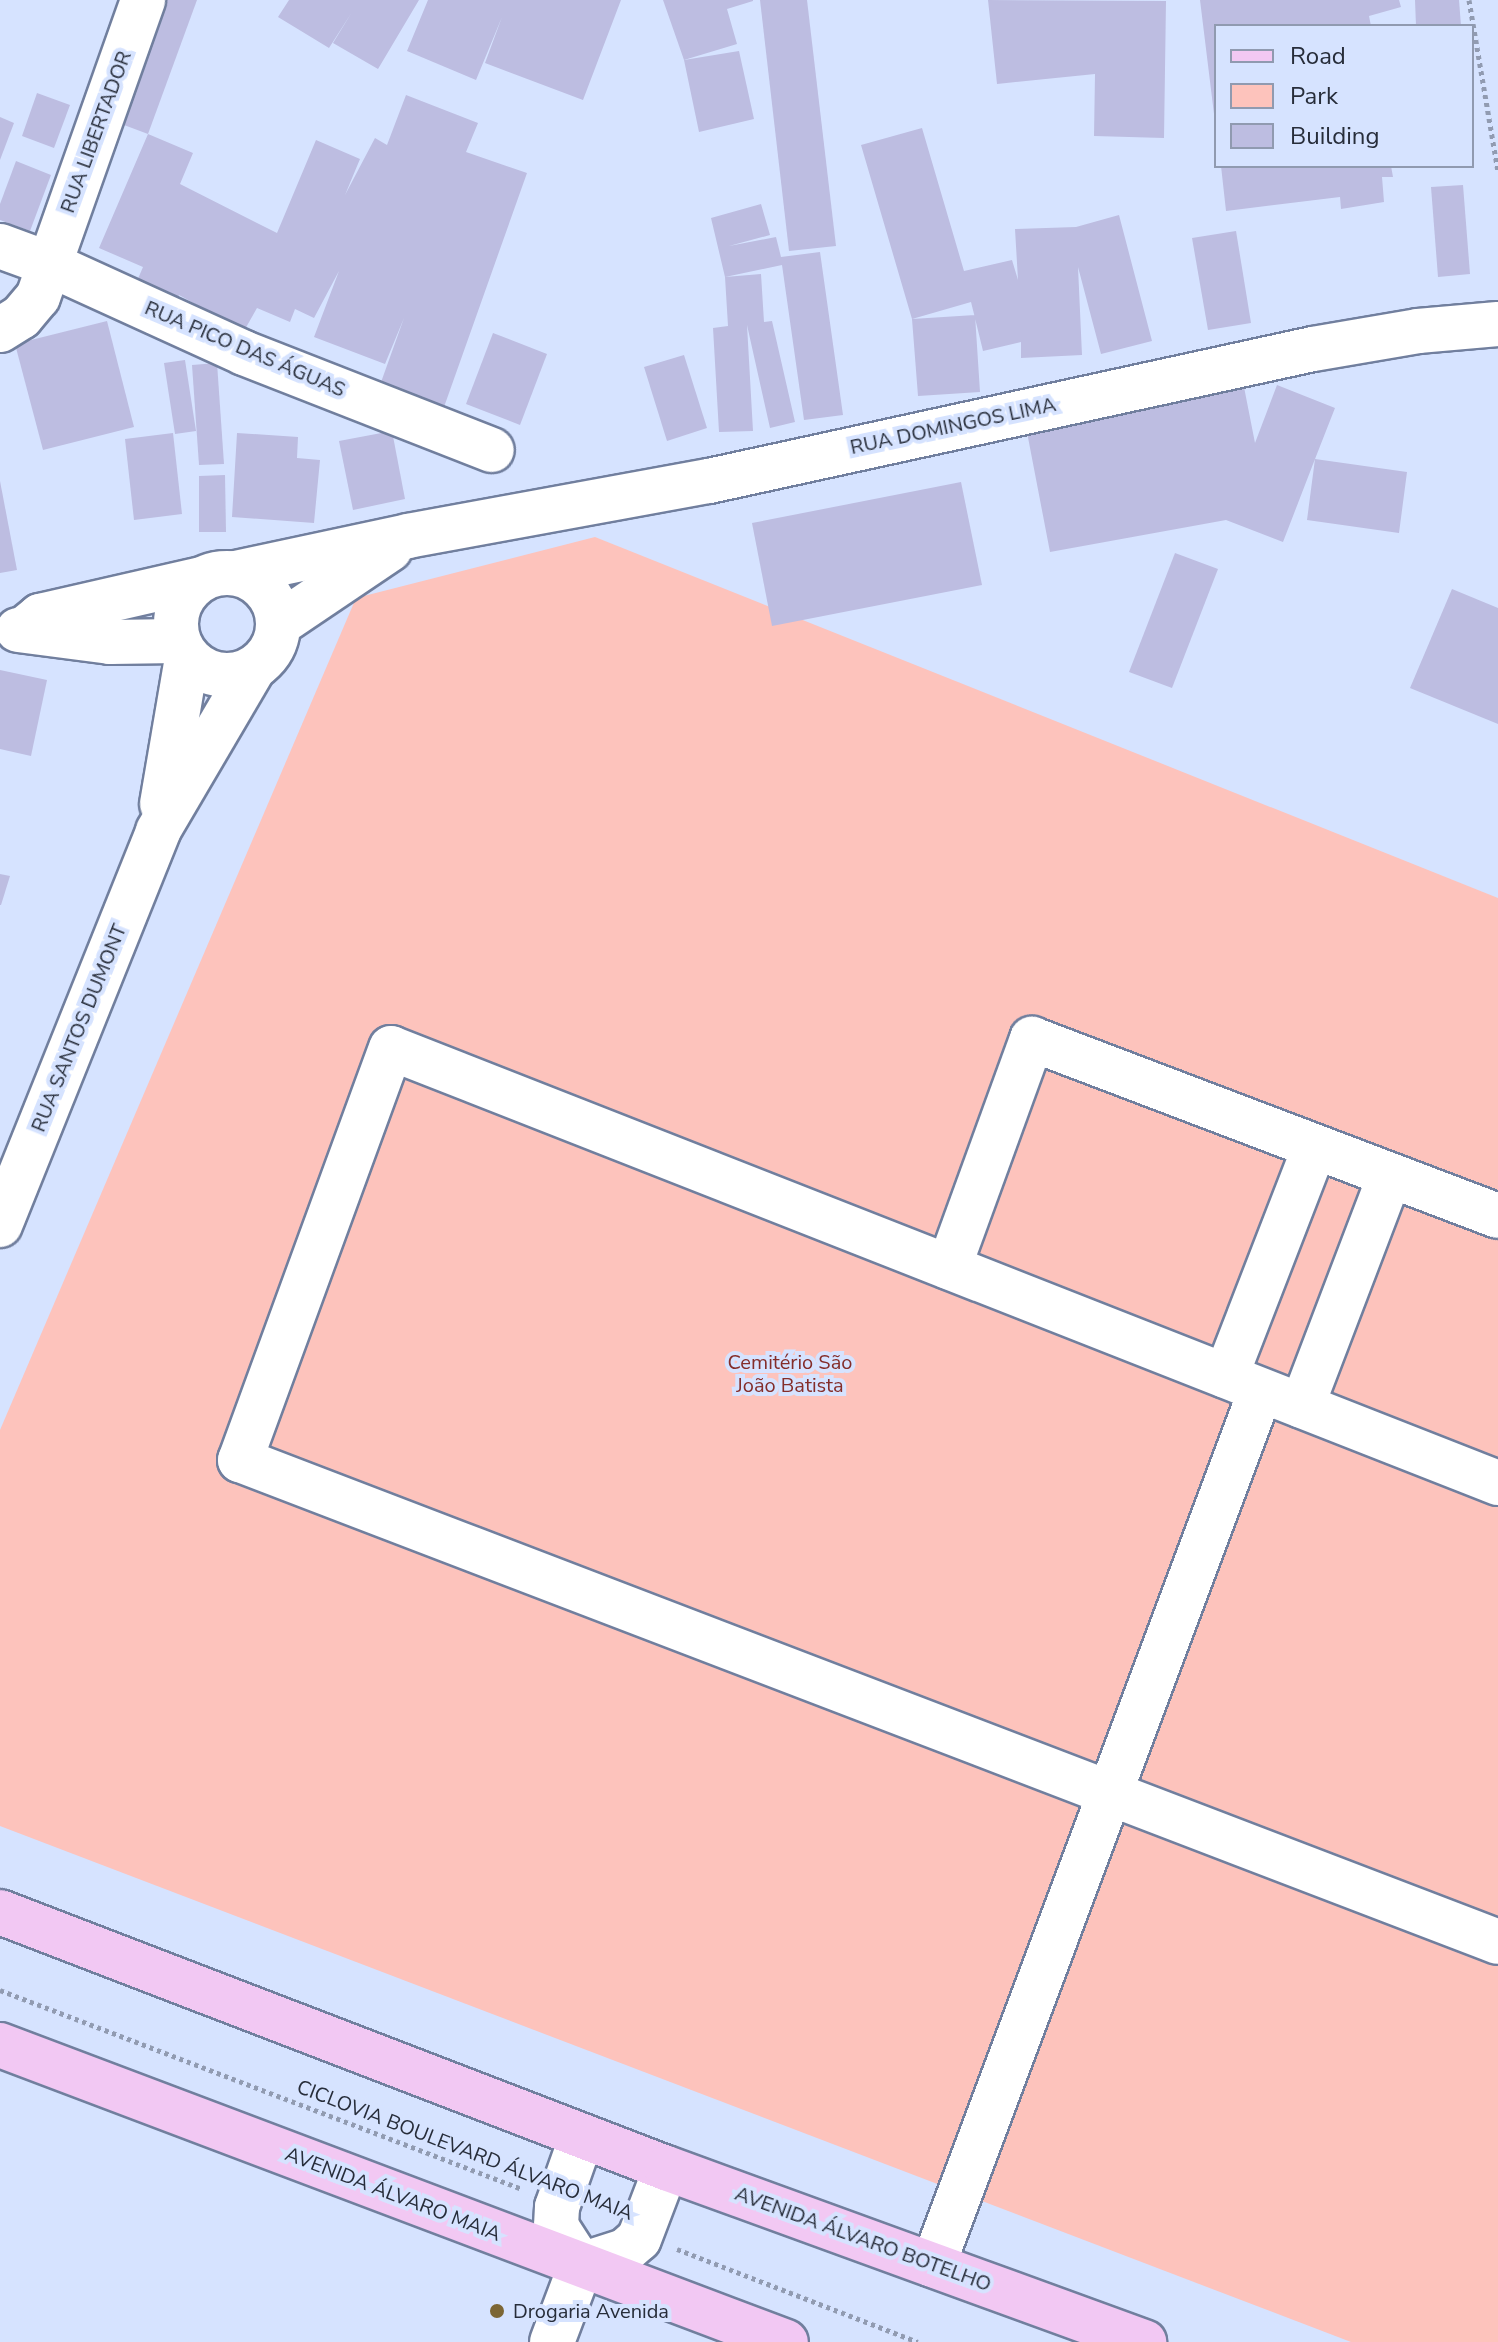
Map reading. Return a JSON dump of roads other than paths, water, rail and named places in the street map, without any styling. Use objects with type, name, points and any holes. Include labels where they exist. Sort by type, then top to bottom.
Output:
[{"type":"main road","points":[[0,1912],[582,2136]]},
{"type":"main road","name":"AVENIDA ÁLVARO MAIA","points":[[0,2045],[786,2342]]},
{"type":"main road","name":"AVENIDA ÁLVARO BOTELHO","points":[[582,2136],[1144,2342]]},
{"type":"street","name":"RUA LIBERTADOR","points":[[0,330],[21,317],[38,297],[143,0]]},
{"type":"street","name":"RUA PICO DAS ÁGUAS","points":[[0,246],[49,264],[244,353],[492,450]]},
{"type":"street","name":"RUA DOMINGOS LIMA","points":[[12,631],[40,616],[218,576],[408,536],[709,481],[1313,349],[1418,331],[1498,324]]},
{"type":"street","name":"RUA DOMINGOS LIMA","points":[[279,624],[408,536]]},
{"type":"street","points":[[218,576],[253,579],[267,591],[276,607],[279,624],[276,642],[267,658],[253,669],[236,675],[217,675],[200,668],[182,649],[175,623],[178,606],[187,590],[218,576]]},
{"type":"street","name":"RUA DOMINGOS LIMA","points":[[12,631],[182,649]]},
{"type":"street","name":"RUA SANTOS DUMONT","points":[[158,831],[182,649]]},
{"type":"street","name":"RUA SANTOS DUMONT","points":[[0,1225],[158,831],[253,669]]},
{"type":"street","points":[[949,1267],[1032,1039],[1498,1216]]},
{"type":"street","points":[[1498,1483],[391,1048],[240,1460],[1498,1942]]},
{"type":"street","points":[[933,2265],[1110,1793],[1244,1383],[1315,1147]]},
{"type":"street","points":[[1302,1406],[1390,1175]]},
{"type":"street","points":[[581,2265],[556,2226],[558,2203],[582,2136]]},
{"type":"street","points":[[581,2265],[625,2251],[642,2235],[666,2168]]},
{"type":"street","points":[[552,2342],[581,2265]]},
{"type":"place","name":"Drogaria Avenida","points":[[497,2311]]},
{"type":"park label","name":"Cemitério São João Batista","points":[[790,1374]]}]
